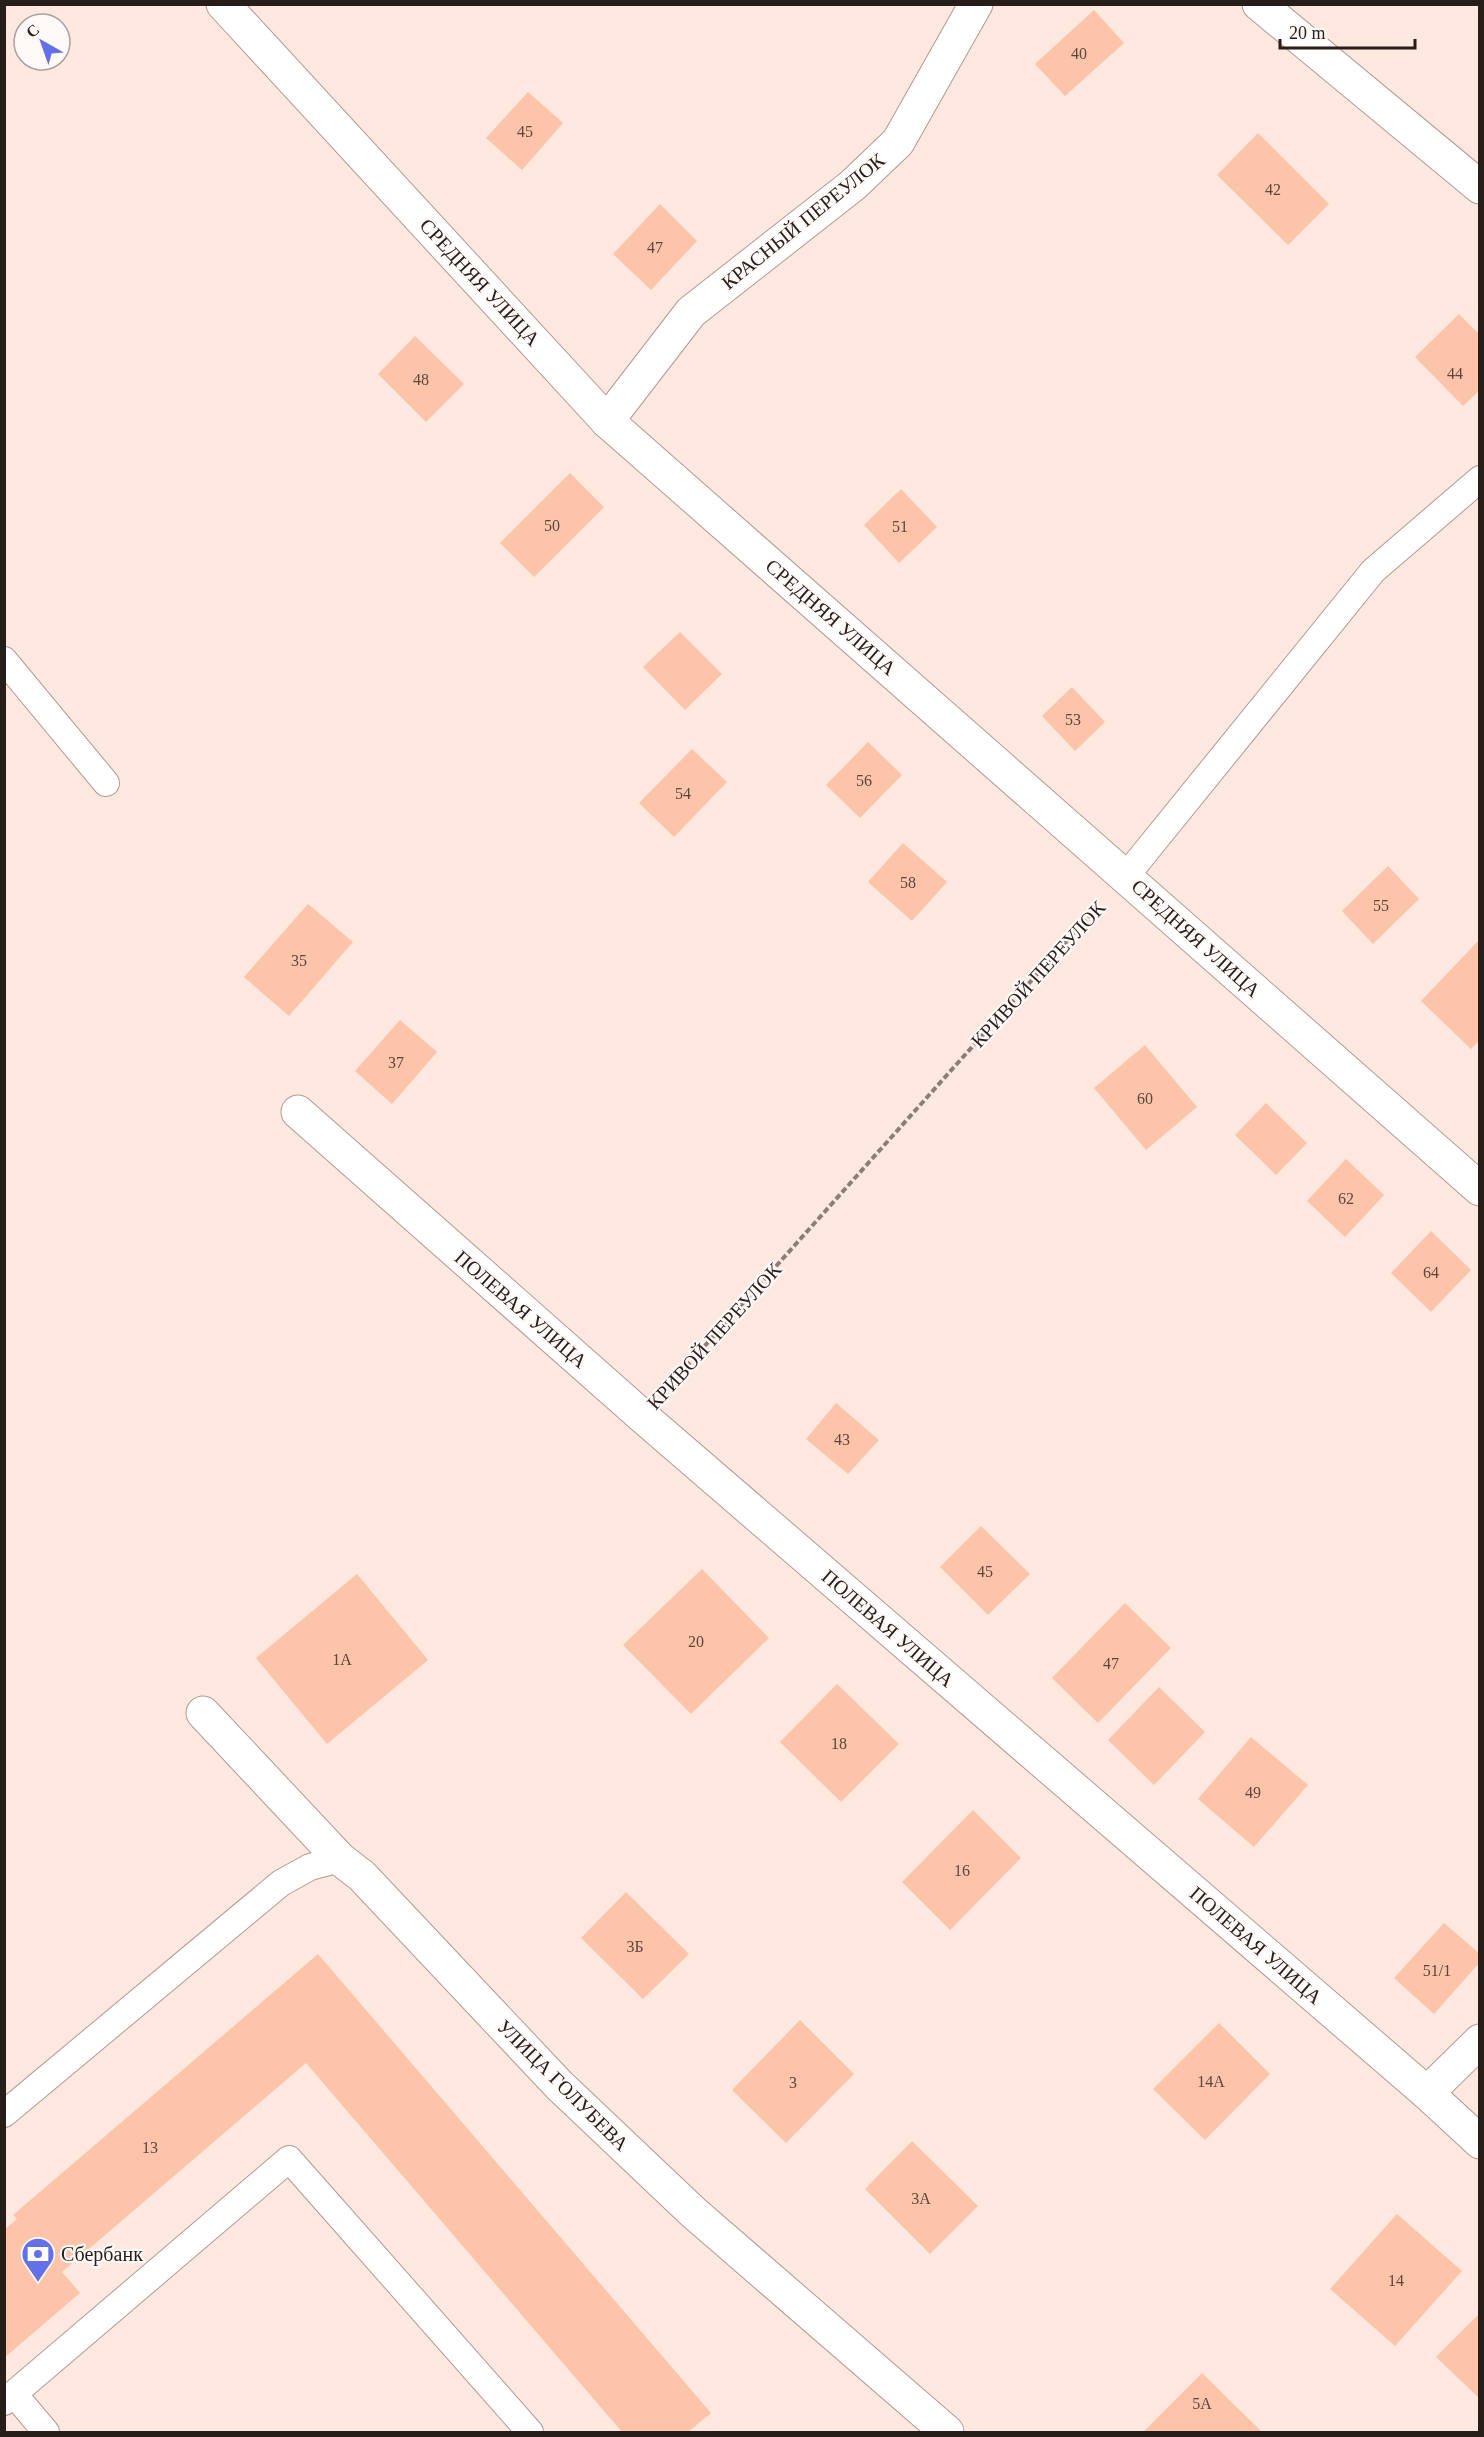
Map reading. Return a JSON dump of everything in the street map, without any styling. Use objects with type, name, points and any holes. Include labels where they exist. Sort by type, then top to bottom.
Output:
[{"type":"street","name":"СРЕДНЯЯ УЛИЦА","points":[[223,4],[607,421],[1479,1189]]},
{"type":"street","name":"КРАСНЫЙ ПЕРЕУЛОК","points":[[607,421],[691,312],[853,185],[898,142],[976,4]]},
{"type":"street","points":[[1258,4],[1479,187]]},
{"type":"street","name":"ПОЛЕВАЯ УЛИЦА","points":[[298,1112],[642,1416],[1427,2092],[1479,2142]]},
{"type":"street","name":"УЛИЦА ГОЛУБЕВА","points":[[203,1713],[340,1859],[362,1876],[559,2085],[693,2212],[947,2433]]},
{"type":"street","points":[[1427,2092],[1479,2041]]},
{"type":"lane","points":[[1126,876],[1373,572],[1479,479]]},
{"type":"lane","points":[[4,660],[106,783]]},
{"type":"lane","points":[[4,2114],[281,1883],[310,1867],[340,1859]]},
{"type":"lane","points":[[46,2433],[9,2398],[288,2159],[530,2433]]},
{"type":"path","name":"КРИВОЙ ПЕРЕУЛОК","points":[[642,1416],[1126,876]]},
{"type":"building","points":[[1094,10],[1124,43],[1065,96],[1035,64]]},
{"type":"building","points":[[528,92],[563,123],[522,170],[486,138]]},
{"type":"building","points":[[1258,133],[1329,204],[1288,245],[1217,175]]},
{"type":"building","points":[[660,204],[697,241],[651,290],[613,254]]},
{"type":"building","points":[[1459,314],[1480,335],[1480,390],[1463,406],[1415,357]]},
{"type":"building","points":[[415,336],[464,384],[426,422],[378,374]]},
{"type":"building","points":[[570,473],[604,507],[534,577],[500,543]]},
{"type":"building","points":[[901,489],[937,527],[899,563],[864,525]]},
{"type":"building","points":[[680,632],[722,674],[685,710],[643,667]]},
{"type":"building","points":[[1072,687],[1105,722],[1075,751],[1042,716]]},
{"type":"building","points":[[868,742],[902,775],[860,818],[826,785]]},
{"type":"building","points":[[692,749],[727,782],[674,837],[639,803]]},
{"type":"building","points":[[903,843],[947,882],[912,921],[868,882]]},
{"type":"building","points":[[1388,866],[1419,899],[1373,944],[1342,911]]},
{"type":"building","points":[[308,904],[353,942],[289,1016],[244,977]]},
{"type":"building","points":[[1480,939],[1480,1040],[1471,1049],[1421,1001]]},
{"type":"building","points":[[400,1020],[437,1052],[392,1104],[355,1071]]},
{"type":"building","points":[[1145,1045],[1197,1107],[1146,1150],[1094,1088]]},
{"type":"building","points":[[1266,1103],[1307,1143],[1276,1175],[1235,1135]]},
{"type":"building","points":[[1346,1159],[1384,1195],[1345,1237],[1307,1201]]},
{"type":"building","points":[[1431,1231],[1471,1270],[1431,1312],[1391,1273]]},
{"type":"building","points":[[836,1403],[879,1440],[848,1474],[806,1439]]},
{"type":"building","points":[[981,1526],[1030,1574],[988,1615],[940,1567]]},
{"type":"building","points":[[702,1569],[769,1638],[691,1714],[623,1645]]},
{"type":"building","points":[[357,1574],[428,1660],[327,1744],[256,1658]]},
{"type":"building","points":[[1125,1603],[1171,1648],[1098,1723],[1052,1678]]},
{"type":"building","points":[[837,1684],[899,1744],[841,1802],[780,1742]]},
{"type":"building","points":[[1159,1687],[1205,1732],[1154,1785],[1108,1740]]},
{"type":"building","points":[[1251,1737],[1308,1785],[1254,1847],[1198,1799]]},
{"type":"building","points":[[973,1810],[1021,1858],[950,1930],[902,1882]]},
{"type":"building","points":[[626,1892],[689,1954],[643,1999],[581,1938]]},
{"type":"building","points":[[1444,1923],[1480,1954],[1480,1962],[1434,2014],[1394,1978]]},
{"type":"building","points":[[318,1954],[711,2413],[688,2432],[622,2432],[306,2063],[62,2272],[80,2293],[4,2358],[4,2230],[17,2219],[13,2215]]},
{"type":"building","points":[[800,2020],[854,2074],[786,2143],[732,2090]]},
{"type":"building","points":[[1219,2023],[1270,2074],[1205,2140],[1153,2089]]},
{"type":"building","points":[[912,2141],[978,2206],[930,2254],[865,2189]]},
{"type":"building","points":[[1397,2214],[1462,2271],[1395,2346],[1330,2289]]},
{"type":"building","points":[[1480,2313],[1480,2399],[1436,2357]]},
{"type":"building","points":[[1202,2373],[1262,2432],[1143,2432]]},
{"type":"place","name":"Сбербанк","points":[[38,2283]]}]
